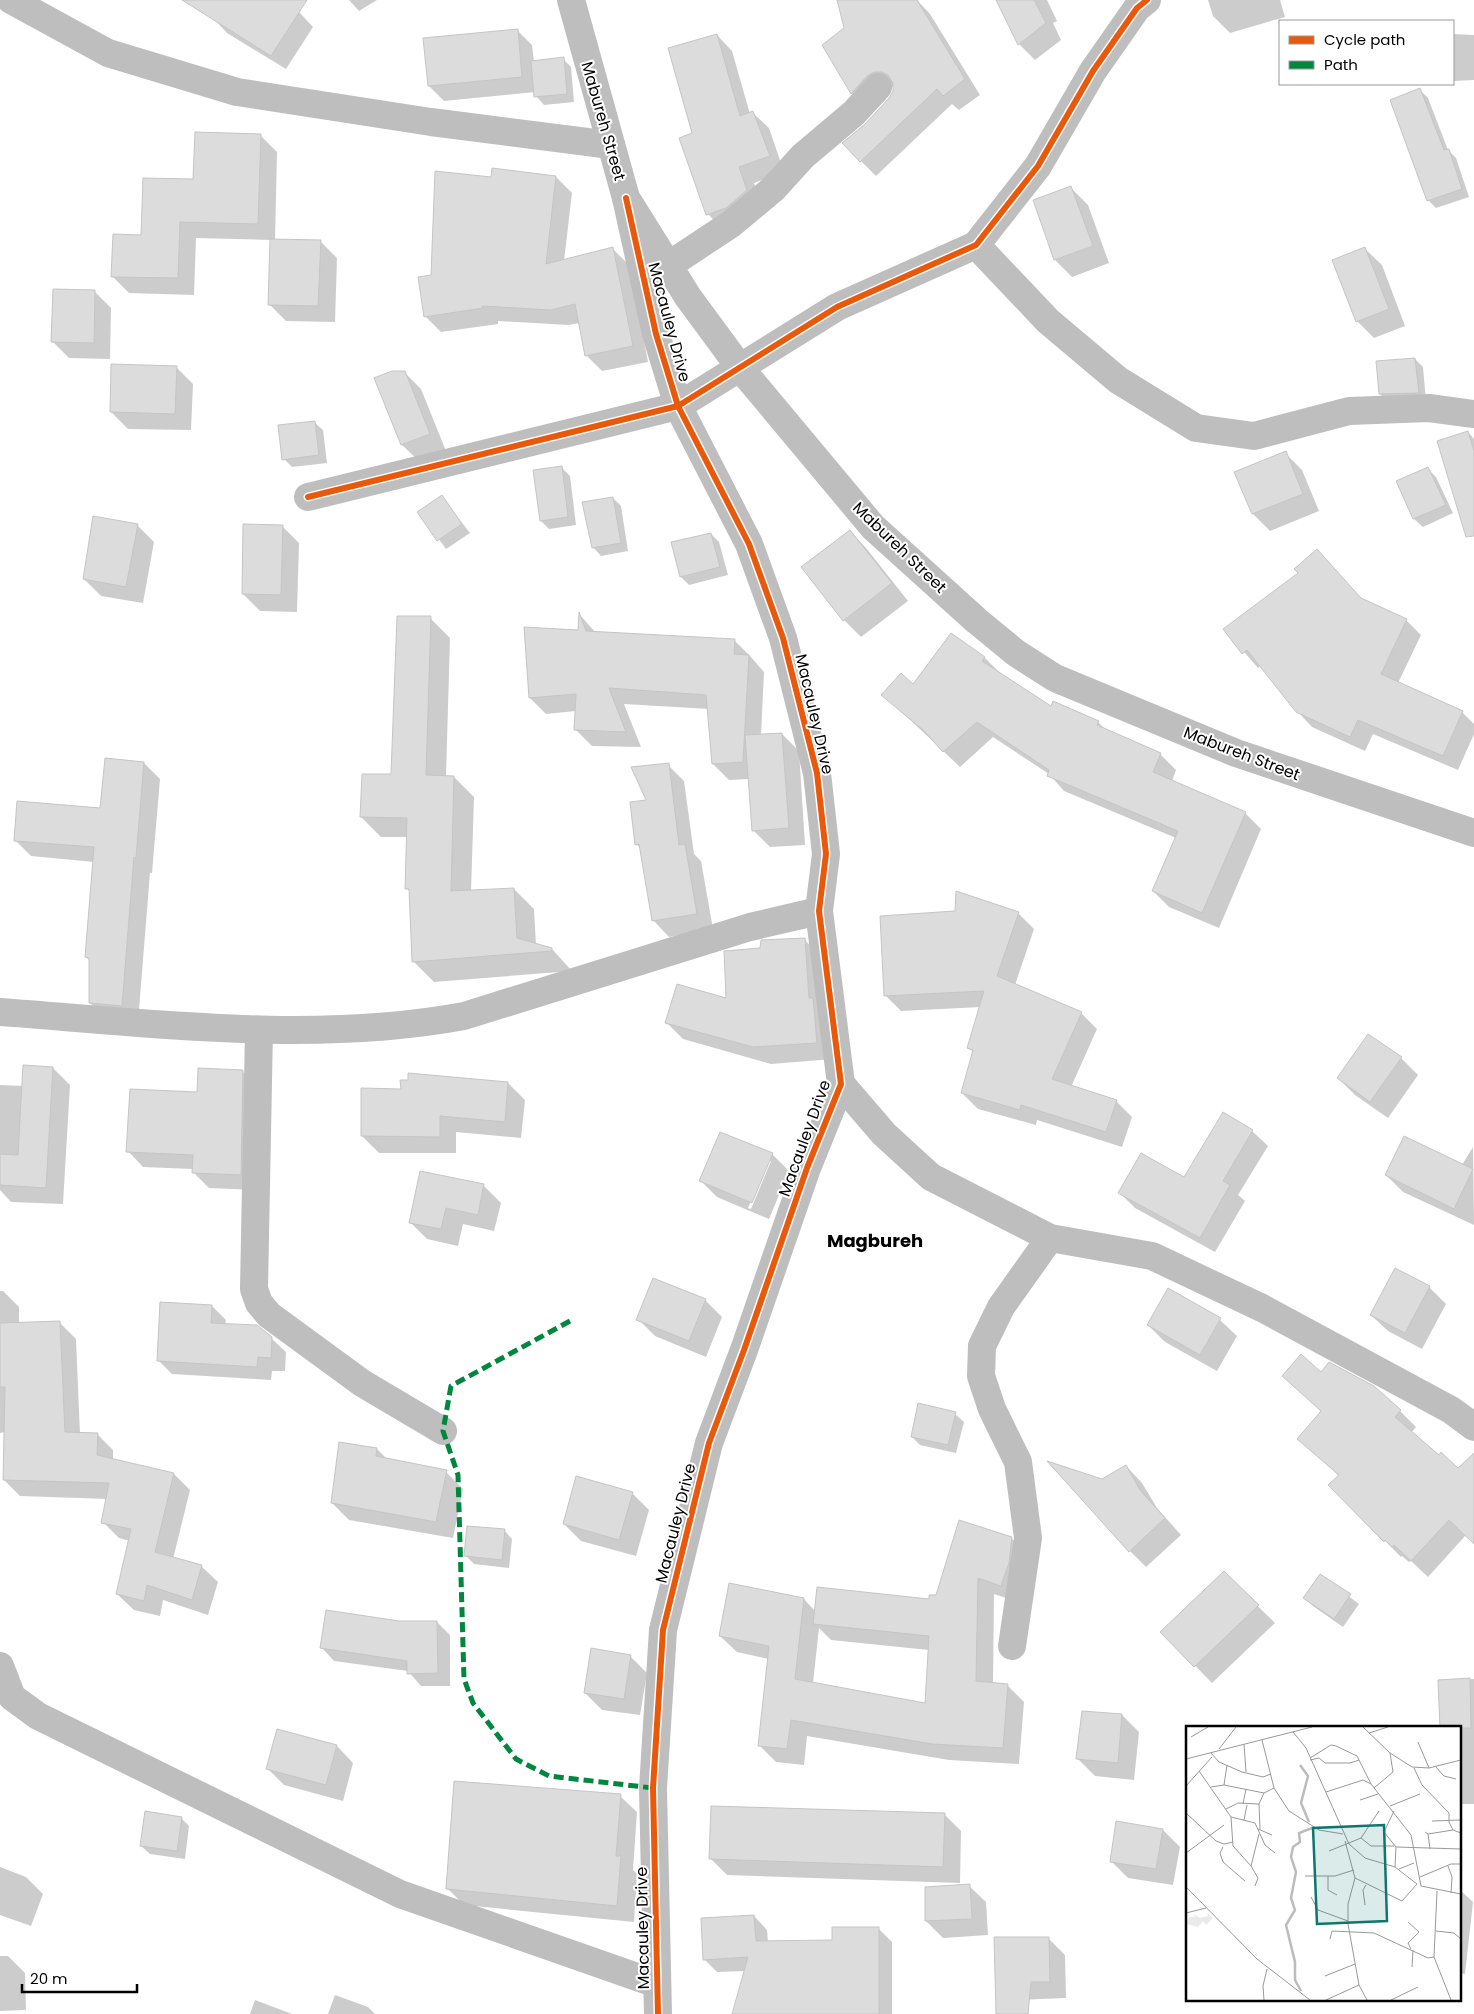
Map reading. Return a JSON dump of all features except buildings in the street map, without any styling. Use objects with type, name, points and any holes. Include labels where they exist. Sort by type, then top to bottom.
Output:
[{"type":"street","points":[[11,0],[108,53],[237,92],[431,122],[611,145]]},
{"type":"street","name":"Mabureh Street","points":[[571,0],[626,198],[688,297],[740,369],[873,527],[990,632],[1016,653],[1055,678],[1236,753],[1474,833]]},
{"type":"street","points":[[308,498],[678,406],[837,307],[976,245],[1038,166],[1093,71],[1137,8],[1147,0]]},
{"type":"street","points":[[669,266],[731,224],[773,189],[803,156],[854,113],[878,87]]},
{"type":"street","name":"Macauley Drive","points":[[626,198],[656,334],[678,406],[749,544],[783,638],[817,773],[826,854],[819,912],[841,1084],[807,1168],[709,1443],[663,1630],[653,1788],[658,2014]]},
{"type":"street","points":[[976,245],[1048,321],[1118,380],[1196,428],[1254,436],[1349,411],[1429,408],[1474,414]]},
{"type":"street","points":[[0,1012],[259,1030],[415,1025],[464,1016],[750,927],[819,912]]},
{"type":"street","points":[[259,1030],[254,1288],[259,1303],[269,1314],[362,1383],[443,1431]]},
{"type":"street","points":[[841,1084],[884,1134],[931,1177],[1050,1238],[1152,1256],[1262,1308],[1451,1410],[1474,1427]]},
{"type":"street","points":[[1012,1646],[1028,1538],[1018,1462],[992,1409],[981,1376],[982,1346],[1001,1307],[1050,1238]]},
{"type":"street","points":[[0,1666],[12,1697],[38,1716],[391,1890],[658,1984]]},
{"type":"marked path","points":[[570,1321],[451,1386],[443,1431],[458,1475],[464,1679],[473,1703],[516,1759],[549,1776],[653,1788]]},
{"type":"cycle path","points":[[308,497],[678,406],[837,307],[976,245],[1038,166],[1093,71],[1137,8],[1147,0]]},
{"type":"cycle path","points":[[626,198],[656,334],[678,406],[749,544],[783,638],[817,773],[826,854],[819,911],[841,1084],[807,1168],[744,1350],[709,1443],[663,1630],[653,1788],[658,2014]]},
{"type":"district","name":"Magbureh","points":[[875,1241]]}]
